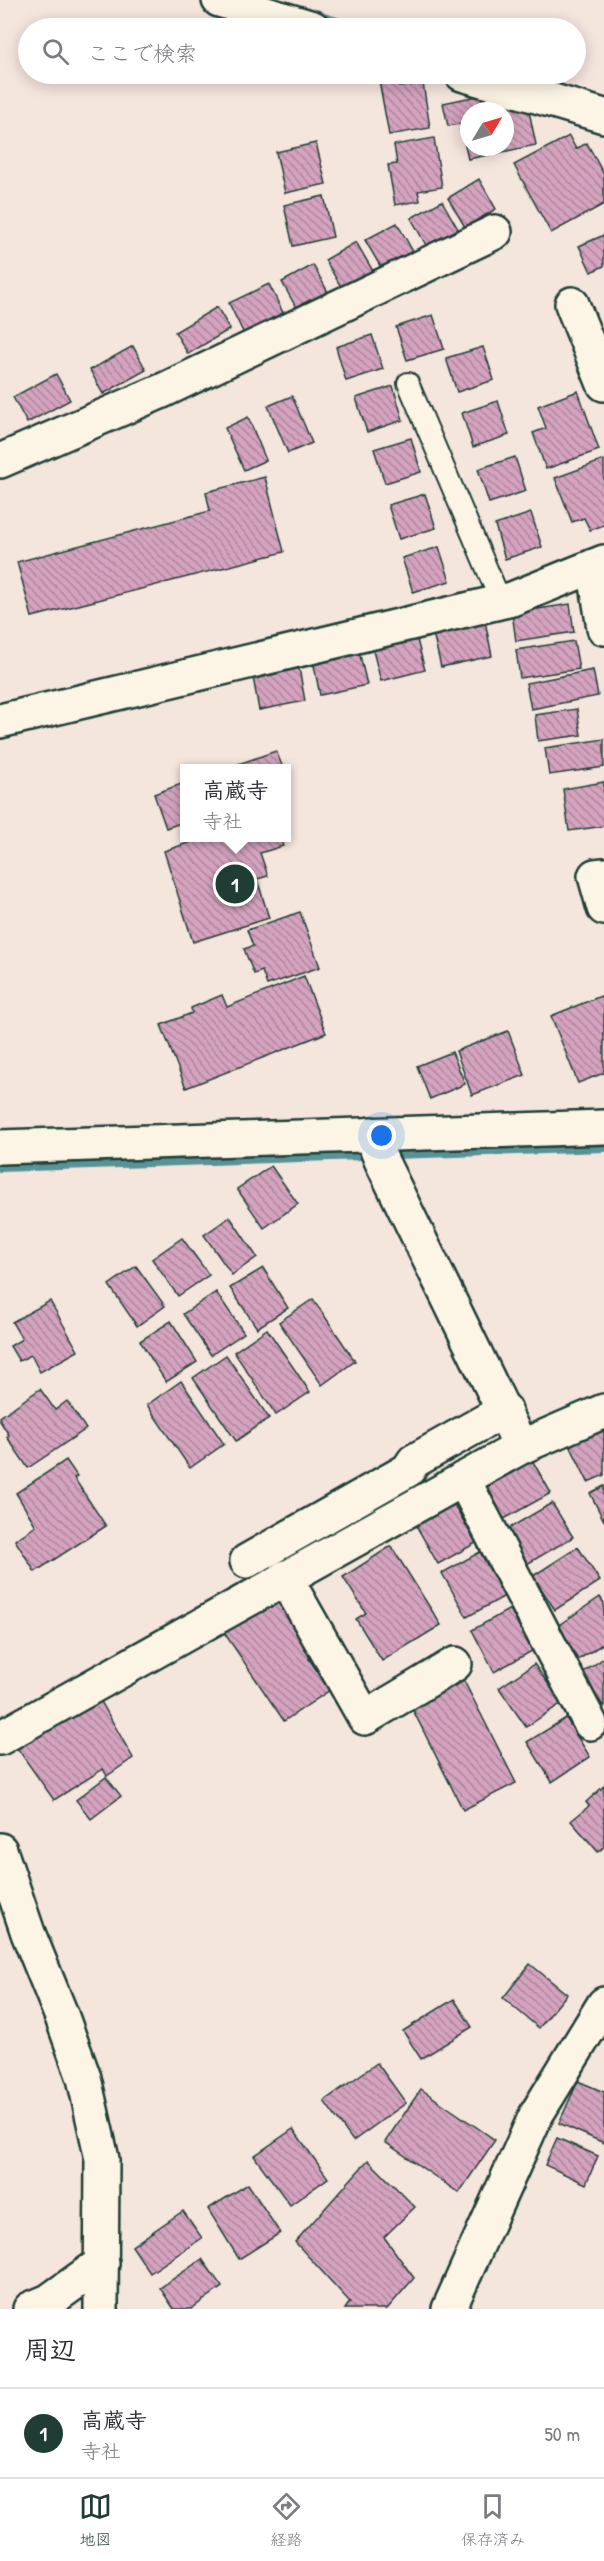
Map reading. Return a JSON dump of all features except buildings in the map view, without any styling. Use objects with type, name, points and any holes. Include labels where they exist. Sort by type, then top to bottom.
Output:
[{"type":"street","points":[[219,0],[279,18]]},
{"type":"street","points":[[495,84],[604,117]]},
{"type":"street","points":[[0,460],[162,391],[495,232]]},
{"type":"street","points":[[572,304],[604,384]]},
{"type":"street","points":[[0,721],[501,602],[599,564],[604,628]]},
{"type":"street","points":[[604,874],[595,876],[604,908]]},
{"type":"street","points":[[0,1147],[376,1146],[604,1127]]},
{"type":"street","points":[[376,1146],[514,1430]]},
{"type":"street","points":[[247,1561],[408,1470],[414,1461],[514,1430],[604,1411]]},
{"type":"street","points":[[0,1738],[463,1479],[514,1430]]},
{"type":"street","points":[[463,1479],[590,1723]]},
{"type":"street","points":[[285,1577],[365,1718],[455,1664]]},
{"type":"street","points":[[0,1850],[28,1933],[84,2078],[102,2159],[101,2309]]},
{"type":"street","points":[[449,2309],[536,2115],[604,2004]]},
{"type":"street","points":[[30,2309],[48,2301],[102,2263]]},
{"type":"lane","points":[[408,383],[501,602]]},
{"type":"waterway","points":[[313,15],[323,18]]},
{"type":"waterway","points":[[0,1167],[604,1147]]},
{"type":"place","name":"高蔵寺","points":[[235,884]]}]
